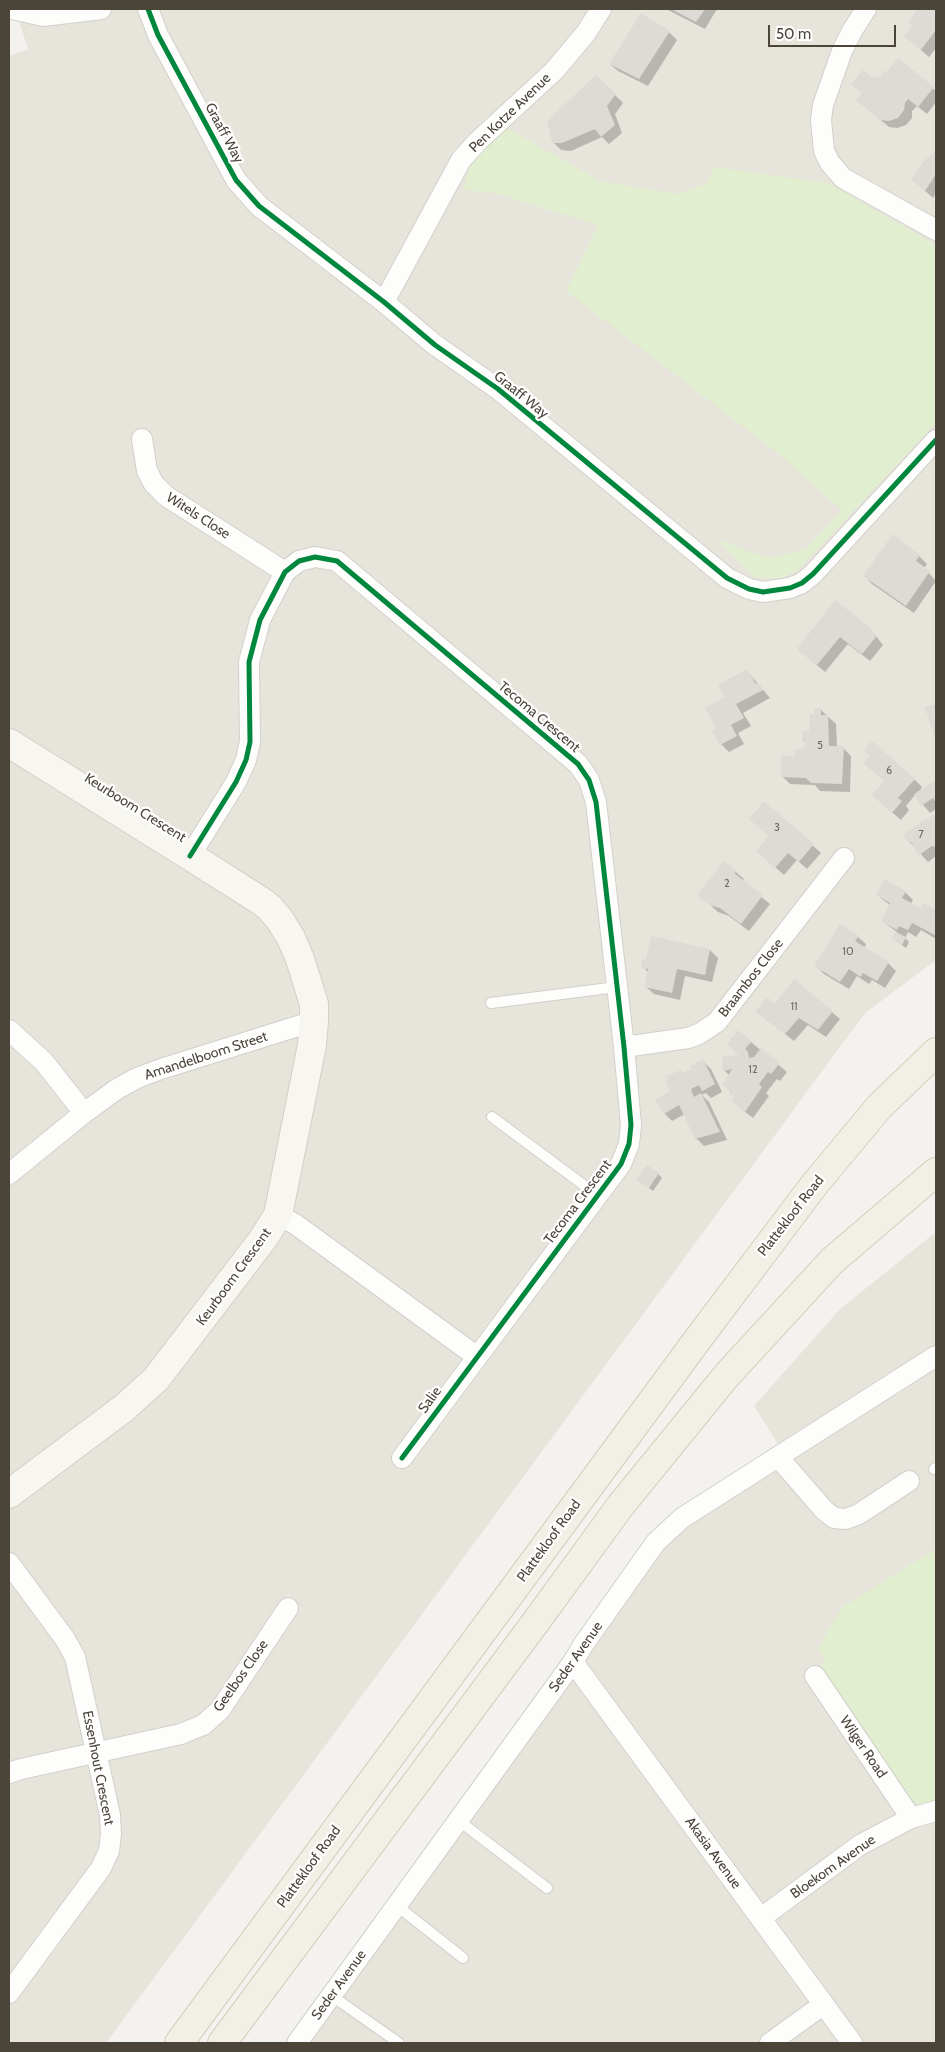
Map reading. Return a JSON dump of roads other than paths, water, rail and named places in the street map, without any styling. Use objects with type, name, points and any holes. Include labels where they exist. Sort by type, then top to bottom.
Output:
[{"type":"main road","name":"Plattekloof Road","points":[[179,2043],[675,1370],[814,1185],[879,1107],[936,1052]]},
{"type":"main road","points":[[222,2043],[621,1505],[727,1375],[832,1261],[936,1172]]},
{"type":"street","points":[[12,9],[43,16],[101,9]]},
{"type":"street","name":"Graaff Way","points":[[148,9],[158,35],[236,180],[258,206],[384,302],[435,344],[498,389],[727,578],[749,589],[763,592],[790,588],[813,574],[936,440]]},
{"type":"street","name":"Pen Kotze Avenue","points":[[384,302],[461,160],[478,141],[554,70],[586,33],[601,9]]},
{"type":"street","points":[[866,9],[842,51],[823,105],[821,134],[824,150],[830,163],[843,178],[936,230]]},
{"type":"street","name":"Witels Close","points":[[142,439],[147,471],[154,484],[166,496],[285,572]]},
{"type":"street","name":"Tecoma Crescent","points":[[285,572],[298,561],[315,557],[337,561],[578,764],[589,780],[596,802],[624,1047],[631,1125],[630,1144],[621,1164],[476,1356]]},
{"type":"street","points":[[190,856],[236,782],[246,760],[250,742],[249,662],[253,642],[260,620],[285,572]]},
{"type":"street","name":"Keurboom Crescent","points":[[9,743],[261,901],[280,920],[291,938],[308,981],[314,1004],[312,1045],[278,1215],[264,1239],[156,1379],[124,1408],[9,1494]]},
{"type":"street","name":"Braambos Close","points":[[624,1047],[688,1038],[699,1034],[717,1022],[844,858]]},
{"type":"street","name":"Amandelboom Street","points":[[9,1174],[84,1113],[117,1089],[137,1078],[314,1021]]},
{"type":"street","points":[[9,1030],[44,1062],[84,1113]]},
{"type":"street","points":[[278,1215],[295,1224],[476,1356]]},
{"type":"street","name":"Salie","points":[[402,1458],[476,1356]]},
{"type":"street","name":"Seder Avenue","points":[[297,2043],[573,1662],[656,1542],[682,1518],[936,1356]]},
{"type":"street","points":[[778,1457],[824,1510],[834,1518],[846,1519],[859,1514],[909,1482]]},
{"type":"street","name":"Essenhout Crescent","points":[[9,1563],[65,1639],[75,1657],[110,1815],[111,1834],[109,1851],[101,1868],[9,1993]]},
{"type":"street","name":"Geelbos Close","points":[[9,1773],[181,1734],[203,1725],[220,1710],[288,1608]]},
{"type":"street","name":"Akasia Avenue","points":[[573,1662],[852,2043]]},
{"type":"street","name":"Wilger Road","points":[[815,1676],[911,1818]]},
{"type":"street","name":"Bloekom Avenue","points":[[760,1918],[860,1845],[911,1818],[936,1811]]},
{"type":"street","points":[[770,2043],[824,2004]]},
{"type":"lane","points":[[491,1003],[617,987]]},
{"type":"lane","points":[[492,1117],[597,1195]]},
{"type":"lane","points":[[458,1820],[547,1888]]},
{"type":"lane","points":[[396,1905],[463,1958]]},
{"type":"lane","points":[[332,1996],[399,2043]]}]
